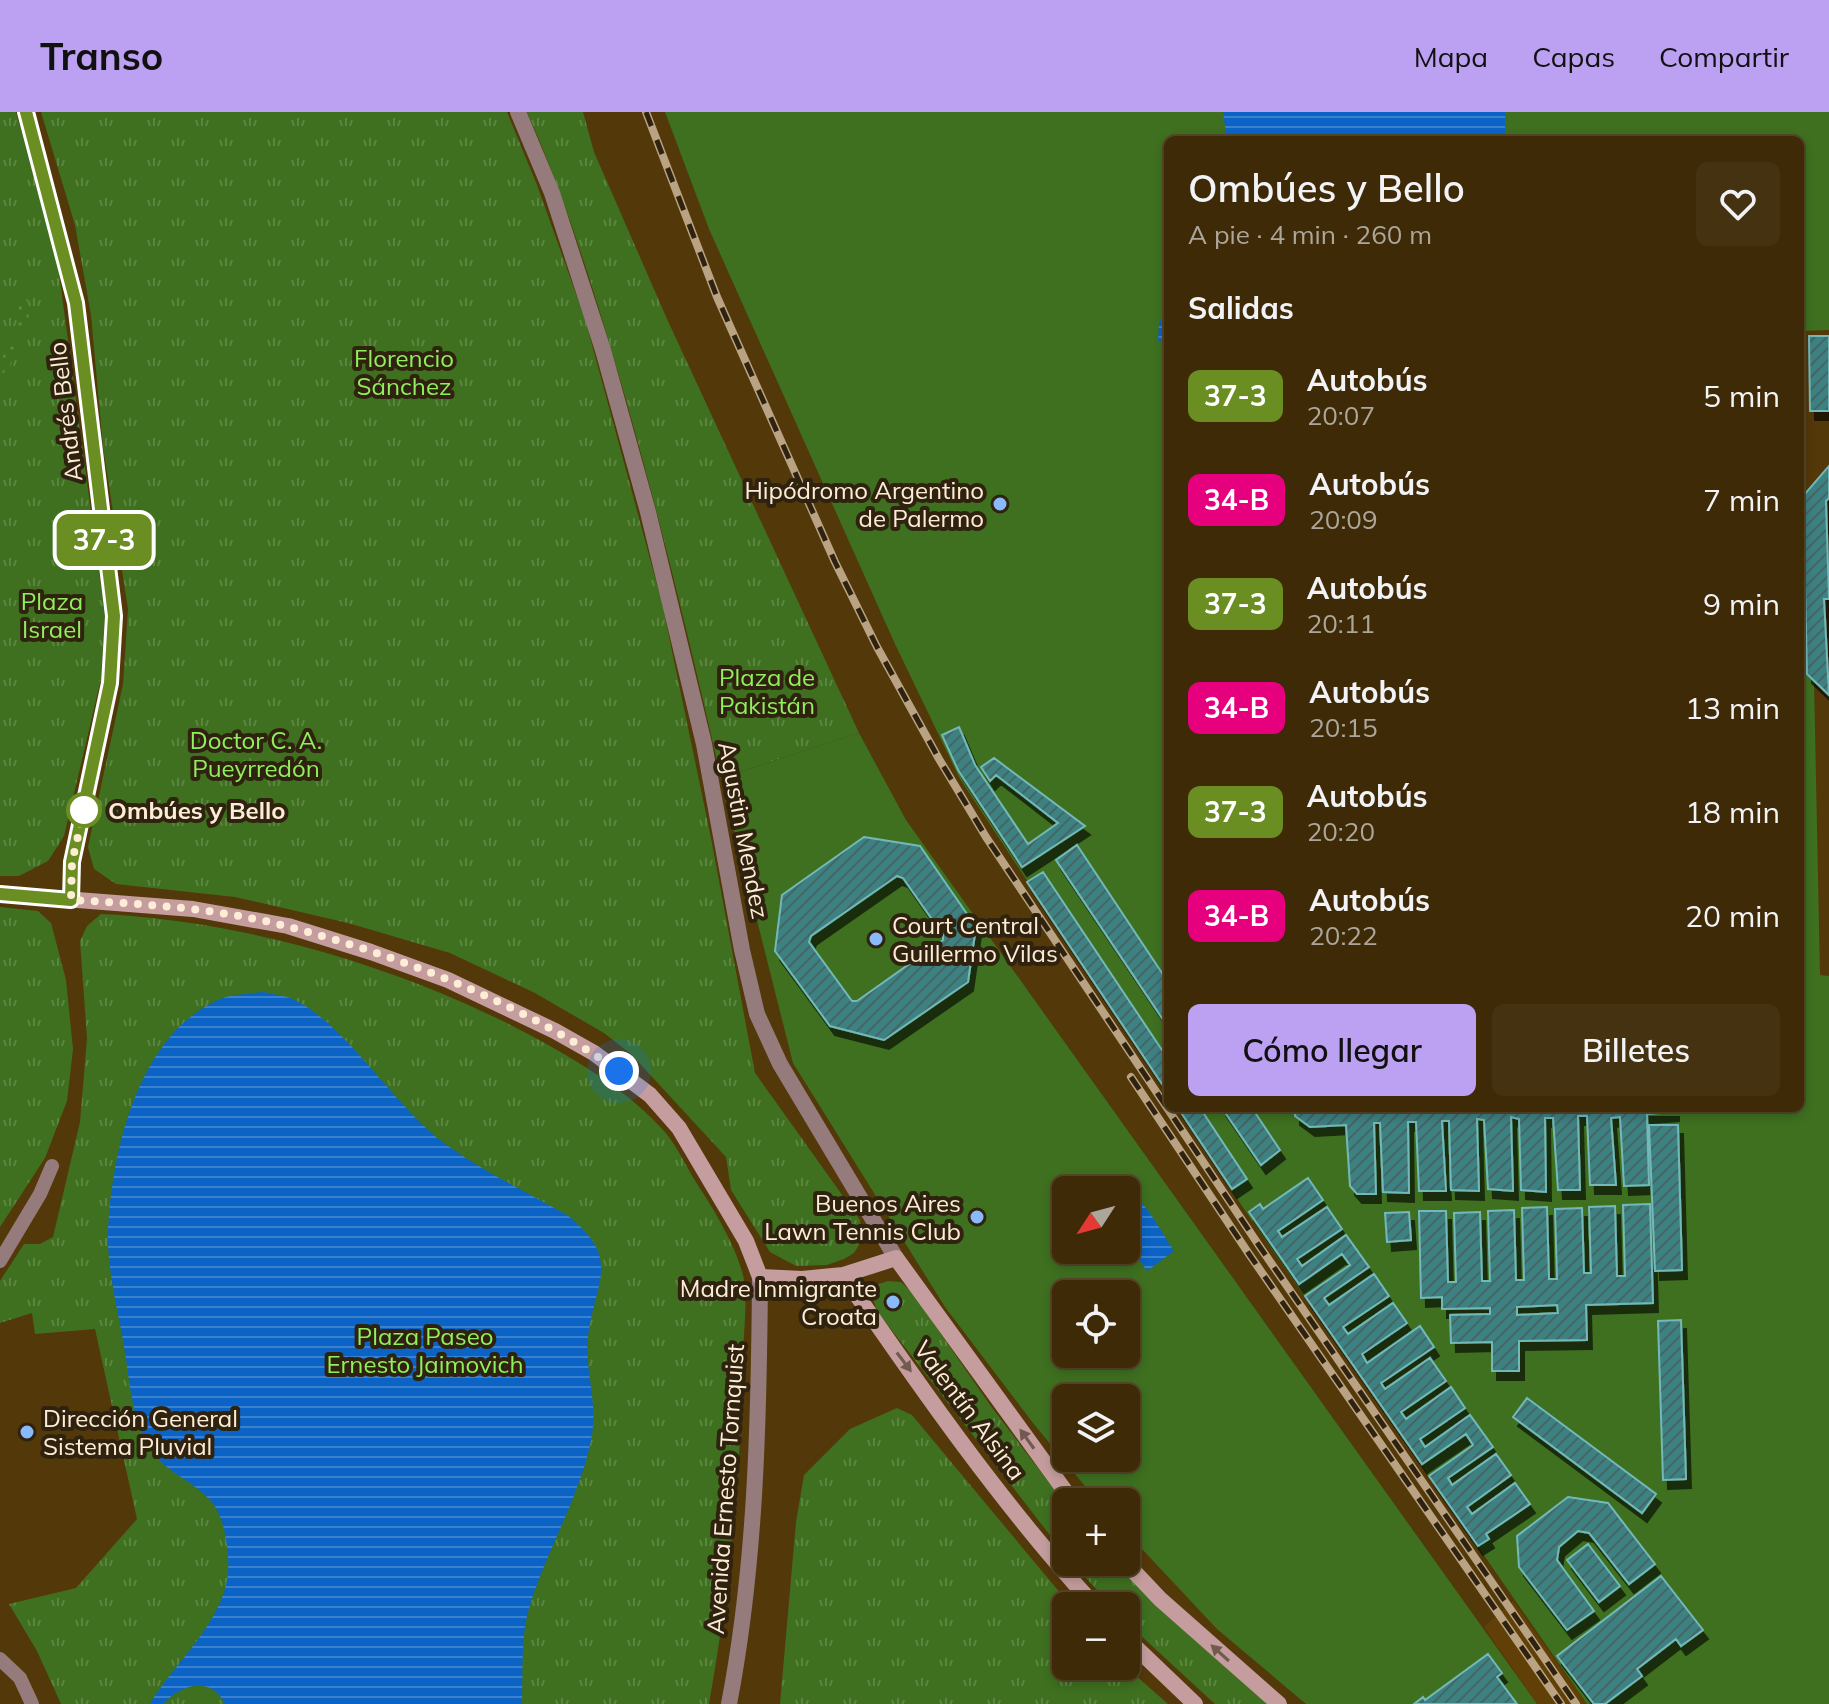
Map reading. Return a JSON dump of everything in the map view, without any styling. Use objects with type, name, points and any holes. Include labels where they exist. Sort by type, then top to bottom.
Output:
[{"type":"main road","points":[[0,894],[193,909],[288,926],[448,980],[594,1053],[650,1095],[679,1128],[746,1241],[760,1277],[802,1279],[843,1275],[896,1258]]},
{"type":"main road","name":"Valentín Alsina","points":[[896,1258],[1063,1488]]},
{"type":"main road","name":"Valentín Alsina","points":[[843,1275],[896,1353],[1013,1508],[1082,1592]]},
{"type":"main road","points":[[1138,1576],[1279,1704]]},
{"type":"main road","points":[[1140,1651],[1195,1704]]},
{"type":"street","name":"Andrés Bello","points":[[26,112],[76,303],[114,616],[110,683],[72,862],[71,900]]},
{"type":"street","name":"Agustin Mendez","points":[[518,112],[552,193],[590,309],[648,512],[704,744],[757,1014],[780,1064],[896,1258]]},
{"type":"street","points":[[0,1261],[40,1194],[52,1166]]},
{"type":"street","name":"Avenida Ernesto Tornquist","points":[[729,1704],[744,1615],[759,1394],[760,1277]]},
{"type":"street","points":[[0,1659],[20,1678],[32,1704]]},
{"type":"shaded area","points":[[1513,1601],[1587,1704],[1537,1704],[1484,1627]]},
{"type":"green space","name":"Plaza Israel","points":[[0,112],[16,112],[56,251],[105,616],[101,679],[64,836],[48,861],[19,876],[0,876]]},
{"type":"green space","points":[[41,112],[507,112],[585,319],[662,603],[711,838],[755,1073],[860,1220],[862,1240],[854,1253],[827,1265],[796,1266],[770,1252],[731,1190],[726,1157],[631,1054],[604,1033],[535,993],[450,953],[348,923],[235,897],[116,884],[94,869],[88,847],[123,684],[128,609],[103,447],[91,315],[75,225]]},
{"type":"green space","name":"Plaza de Pakistán","points":[[527,112],[583,112],[594,152],[667,319],[859,733],[721,778],[671,567],[614,359],[575,234]]},
{"type":"green space","name":"Hipódromo Argentino de Palermo","points":[[665,112],[1829,112],[1829,330],[1804,331],[1804,136],[1164,136],[1164,1089],[960,779],[895,644],[709,229]]},
{"type":"green space","points":[[27,296],[29,315],[24,333],[17,331],[20,315],[17,301]]},
{"type":"green space","points":[[10,345],[19,351],[0,376],[0,361]]},
{"type":"green space","points":[[1804,569],[1807,674],[1814,681],[1820,975],[1829,976],[1829,1704],[1587,1704],[1180,1112],[1804,1112]]},
{"type":"green space","name":"Buenos Aires Lawn Tennis Club","points":[[859,733],[906,820],[1537,1704],[1306,1704],[1217,1629],[1140,1547],[1140,1488],[1086,1488],[1073,1472],[1140,1472],[1140,1384],[1052,1384],[1052,1446],[945,1307],[793,1063],[721,778]]},
{"type":"green space","points":[[0,907],[38,911],[51,923],[66,980],[73,1049],[67,1101],[45,1158],[0,1227]]},
{"type":"green space","name":"Plaza Paseo Ernesto Jaimovich","points":[[101,914],[214,927],[271,939],[384,971],[439,992],[491,1015],[591,1070],[637,1104],[669,1137],[726,1232],[745,1288],[737,1489],[709,1704],[61,1704],[37,1651],[9,1604],[76,1588],[137,1519],[95,1329],[35,1334],[32,1313],[0,1323],[0,1281],[24,1244],[40,1244],[53,1237],[80,1122],[87,1038],[80,941],[87,926]]},
{"type":"green space","points":[[901,1282],[912,1292],[990,1405],[1053,1488],[1052,1538],[877,1311],[871,1293],[879,1284]]},
{"type":"green space","points":[[897,1408],[912,1415],[1059,1592],[1052,1592],[1052,1680],[1140,1679],[1168,1704],[780,1704],[796,1522],[804,1475],[850,1429]]},
{"type":"green space","points":[[1084,1576],[1129,1576],[1147,1596],[1268,1704],[1215,1704],[1140,1635],[1140,1592],[1099,1592]]},
{"type":"water","points":[[1223,112],[1505,112],[1505,136],[1226,136]]},
{"type":"water","points":[[1164,312],[1164,340],[1158,341],[1159,323]]},
{"type":"water","points":[[263,992],[287,997],[326,1021],[403,1105],[440,1140],[486,1170],[567,1215],[595,1245],[600,1258],[601,1271],[587,1350],[593,1430],[577,1488],[528,1612],[523,1645],[522,1704],[225,1704],[212,1689],[195,1686],[178,1692],[163,1704],[150,1704],[213,1617],[227,1579],[227,1543],[219,1513],[211,1501],[168,1468],[152,1451],[137,1417],[108,1251],[114,1172],[133,1103],[147,1071],[166,1042],[188,1019],[216,1001]]},
{"type":"water","points":[[1140,1201],[1174,1251],[1147,1271],[1140,1261]]},
{"type":"building","points":[[1809,336],[1829,336],[1829,411],[1810,411]]},
{"type":"building","points":[[1829,466],[1829,498],[1826,501],[1829,599],[1824,599],[1829,695],[1807,674],[1804,495]]},
{"type":"building","points":[[959,727],[975,765],[1028,844],[1058,823],[996,775],[990,781],[981,767],[994,758],[1085,826],[1022,867],[958,770],[942,735]]},
{"type":"building","name":"Court Central Guillermo Vilas","points":[[864,837],[920,846],[976,927],[968,982],[884,1040],[830,1026],[775,951],[782,895]],"holes":[[[897,876],[903,878],[943,935],[943,940],[857,1001],[852,1001],[809,942],[811,936]]]},
{"type":"building","points":[[1077,845],[1164,976],[1164,1021],[1056,860]]},
{"type":"building","points":[[1043,872],[1164,1053],[1164,1087],[1027,882]]},
{"type":"building","points":[[1181,1112],[1203,1112],[1247,1179],[1232,1189]]},
{"type":"building","points":[[1225,1112],[1255,1112],[1280,1150],[1261,1165]]},
{"type":"building","points":[[1295,1112],[1674,1112],[1647,1114],[1649,1185],[1624,1186],[1620,1117],[1611,1118],[1616,1185],[1590,1185],[1587,1116],[1578,1116],[1580,1190],[1558,1190],[1553,1118],[1545,1118],[1546,1192],[1521,1190],[1519,1119],[1511,1117],[1513,1191],[1488,1189],[1484,1120],[1477,1119],[1479,1191],[1451,1190],[1449,1121],[1442,1121],[1446,1191],[1419,1191],[1416,1122],[1408,1122],[1409,1193],[1383,1192],[1380,1123],[1374,1123],[1376,1194],[1357,1194],[1350,1186],[1346,1125],[1310,1127],[1295,1116]]},
{"type":"building","points":[[1649,1125],[1678,1125],[1682,1270],[1655,1271]]},
{"type":"building","points":[[1308,1178],[1323,1200],[1278,1231],[1282,1237],[1327,1207],[1342,1229],[1297,1259],[1302,1266],[1346,1235],[1369,1267],[1324,1298],[1329,1305],[1374,1274],[1389,1296],[1343,1327],[1348,1334],[1393,1303],[1407,1323],[1362,1354],[1367,1363],[1420,1326],[1434,1347],[1381,1383],[1385,1389],[1430,1358],[1446,1381],[1401,1412],[1406,1419],[1451,1387],[1465,1408],[1420,1439],[1425,1447],[1470,1415],[1493,1447],[1448,1478],[1452,1485],[1496,1454],[1511,1475],[1467,1507],[1472,1514],[1515,1483],[1530,1504],[1486,1534],[1489,1539],[1478,1546],[1429,1476],[1473,1445],[1466,1434],[1422,1464],[1305,1296],[1350,1265],[1342,1254],[1299,1284],[1249,1212],[1260,1204],[1263,1209]]},
{"type":"building","points":[[1650,1204],[1653,1303],[1586,1305],[1587,1340],[1519,1341],[1519,1371],[1492,1371],[1492,1342],[1451,1343],[1450,1315],[1490,1314],[1490,1308],[1442,1309],[1442,1297],[1421,1298],[1419,1211],[1446,1211],[1448,1282],[1456,1282],[1454,1213],[1480,1212],[1482,1281],[1490,1281],[1488,1211],[1514,1210],[1516,1280],[1524,1280],[1522,1208],[1547,1207],[1549,1279],[1557,1279],[1555,1209],[1582,1208],[1584,1273],[1591,1273],[1589,1207],[1615,1206],[1617,1276],[1625,1276],[1623,1205]],"holes":[[[1557,1305],[1558,1313],[1517,1315],[1517,1307]]]},
{"type":"building","points":[[1409,1212],[1411,1240],[1387,1242],[1385,1213]]},
{"type":"building","points":[[1681,1320],[1686,1479],[1663,1480],[1658,1321]]},
{"type":"building","points":[[1527,1398],[1656,1494],[1642,1513],[1513,1417]]},
{"type":"building","points":[[1568,1497],[1608,1503],[1655,1564],[1629,1584],[1589,1533],[1578,1531],[1559,1547],[1557,1560],[1594,1611],[1567,1630],[1519,1567],[1517,1536]]},
{"type":"building","points":[[1588,1544],[1620,1586],[1599,1602],[1567,1560]]},
{"type":"building","points":[[1661,1576],[1703,1630],[1681,1646],[1676,1639],[1637,1669],[1642,1676],[1605,1704],[1594,1704],[1557,1656]]},
{"type":"building","points":[[1488,1654],[1502,1673],[1497,1677],[1517,1704],[1414,1704],[1423,1697],[1425,1700]]},
{"type":"railway","points":[[646,112],[717,297],[835,562],[877,647],[986,837],[1164,1103]]},
{"type":"railway","points":[[1131,1077],[1249,1254],[1561,1704]]},
{"type":"railway","points":[[1170,1112],[1576,1704]]},
{"type":"bus line","name":"37-3","points":[[0,894],[71,900],[72,862],[110,683],[114,616],[76,303],[26,112]]},
{"type":"place","name":"Hipódromo Argentino de Palermo","points":[[1000,504]]},
{"type":"place","name":"Ombúes y Bello","points":[[84,810]]},
{"type":"place","name":"Court Central Guillermo Vilas","points":[[876,939]]},
{"type":"place","name":"Buenos Aires Lawn Tennis Club","points":[[977,1217]]},
{"type":"place","name":"Madre Inmigrante Croata","points":[[893,1302]]},
{"type":"place","name":"Dirección General Sistema Pluvial","points":[[27,1432]]},
{"type":"route","points":[[84,810],[72,862],[71,900],[193,909],[288,926],[448,980],[555,1031],[619,1071]]},
{"type":"park label","name":"Florencio Sánchez","points":[[404,372]]},
{"type":"park label","name":"Doctor C. A. Pueyrredón","points":[[256,754]]}]
